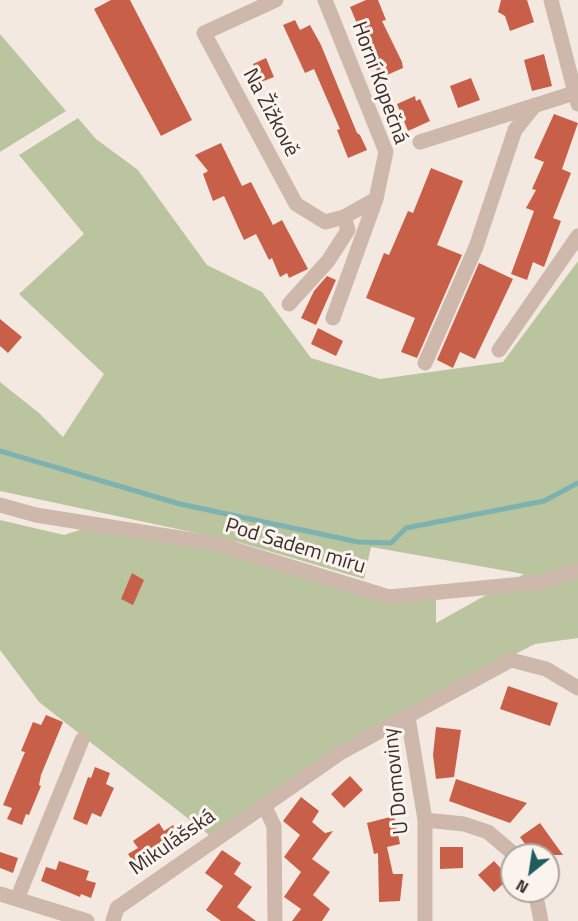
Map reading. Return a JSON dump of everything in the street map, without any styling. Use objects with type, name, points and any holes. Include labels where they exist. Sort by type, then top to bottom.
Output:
[{"type":"street","name":"Horní Kopečná","points":[[325,0],[386,152],[376,200],[333,318]]},
{"type":"street","points":[[551,0],[576,98]]},
{"type":"street","name":"Na Žižkově","points":[[271,1],[204,33],[296,204],[325,222],[344,217],[376,200]]},
{"type":"street","name":"Horní Kopečná","points":[[420,142],[535,105],[576,98]]},
{"type":"street","points":[[425,363],[476,247],[512,137],[521,119],[535,105]]},
{"type":"street","points":[[289,304],[333,253],[348,230],[344,217]]},
{"type":"street","points":[[499,350],[578,236]]},
{"type":"street","name":"Pod Sadem míru","points":[[0,505],[36,515],[217,544],[390,597],[543,582],[578,570]]},
{"type":"street","points":[[0,511],[36,515]]},
{"type":"street","name":"U Domoviny","points":[[425,921],[425,820],[408,717],[511,660],[546,669],[578,688]]},
{"type":"street","name":"Mikulášská","points":[[113,921],[117,908],[264,805],[340,753],[408,717]]},
{"type":"street","points":[[17,898],[82,740]]},
{"type":"street","points":[[264,805],[274,826],[274,921]]},
{"type":"street","points":[[425,820],[464,824],[488,832],[501,843]]},
{"type":"street","points":[[0,894],[87,921]]},
{"type":"street","points":[[537,903],[541,921]]},
{"type":"green space","points":[[0,34],[66,111],[0,152]]},
{"type":"green space","points":[[78,118],[96,139],[138,170],[207,265],[262,292],[311,358],[380,379],[503,362],[578,261],[578,638],[535,644],[429,698],[209,835],[39,702],[0,650],[0,520],[64,535],[83,529],[217,548],[312,580],[436,595],[436,623],[524,574],[371,547],[364,579],[238,542],[0,491],[0,382],[39,413],[63,437],[104,374],[19,294],[84,234],[19,155]]},
{"type":"building","points":[[111,0],[130,0],[192,120],[161,136],[94,9]]},
{"type":"building","points":[[366,0],[378,0],[386,20],[382,21],[402,62],[403,68],[380,78],[350,7]]},
{"type":"building","points":[[501,0],[527,0],[534,22],[510,31],[505,16],[498,12]]},
{"type":"building","points":[[295,20],[300,30],[310,25],[321,45],[357,133],[367,150],[348,158],[337,130],[340,129],[314,69],[305,73],[283,25]]},
{"type":"building","points":[[544,54],[552,86],[532,91],[524,60]]},
{"type":"building","points":[[266,58],[274,77],[261,82],[253,64]]},
{"type":"building","points":[[471,78],[480,100],[458,108],[450,86]]},
{"type":"building","points":[[415,96],[416,101],[420,99],[430,121],[408,131],[397,104]]},
{"type":"building","points":[[554,114],[578,123],[562,169],[571,173],[553,218],[561,221],[544,267],[533,262],[527,280],[511,274],[534,211],[526,208],[536,190],[532,189],[544,162],[534,158]]},
{"type":"building","points":[[221,143],[242,186],[251,182],[273,225],[282,220],[308,269],[289,278],[287,273],[280,277],[272,258],[269,260],[256,234],[244,240],[224,196],[213,201],[203,174],[208,171],[195,155]]},
{"type":"building","points":[[431,168],[463,181],[437,245],[462,255],[417,358],[401,352],[415,318],[366,298],[384,253],[389,255],[408,211],[413,213]]},
{"type":"building","points":[[479,263],[513,279],[475,359],[460,352],[453,368],[437,360]]},
{"type":"building","points":[[327,276],[336,280],[316,325],[301,318],[314,291]]},
{"type":"building","points":[[0,319],[22,337],[8,353],[0,346]]},
{"type":"building","points":[[318,328],[343,341],[336,356],[311,344]]},
{"type":"building","points":[[132,573],[144,580],[133,605],[121,599]]},
{"type":"building","points":[[508,686],[558,703],[550,726],[500,709]]},
{"type":"building","points":[[46,715],[63,722],[41,775],[39,785],[41,786],[29,815],[26,814],[22,825],[7,819],[12,808],[3,805],[25,752],[21,751],[33,722],[41,725]]},
{"type":"building","points":[[436,727],[461,730],[454,777],[436,779],[433,755]]},
{"type":"building","points":[[95,767],[110,773],[106,784],[114,788],[101,817],[92,813],[87,825],[73,819],[88,777],[91,778]]},
{"type":"building","points":[[350,776],[363,790],[344,808],[331,794]]},
{"type":"building","points":[[456,779],[527,803],[510,823],[449,801]]},
{"type":"building","points":[[301,797],[319,811],[312,822],[325,833],[333,831],[312,859],[330,872],[313,895],[330,909],[322,921],[292,921],[301,909],[284,897],[301,872],[284,857],[300,835],[283,821]]},
{"type":"building","points":[[394,816],[400,844],[387,847],[393,874],[403,874],[400,901],[379,902],[378,853],[374,854],[367,823]]},
{"type":"building","points":[[159,823],[164,831],[173,825],[183,841],[148,864],[146,862],[137,867],[128,854],[138,848],[133,841]]},
{"type":"building","points":[[540,823],[554,843],[524,843],[520,837]]},
{"type":"building","points":[[440,847],[463,847],[463,868],[440,869]]},
{"type":"building","points":[[222,850],[241,863],[234,874],[252,887],[237,907],[256,921],[221,921],[206,910],[223,886],[205,873]]},
{"type":"building","points":[[0,852],[18,858],[13,873],[0,868]]},
{"type":"building","points":[[59,861],[89,871],[86,880],[96,883],[91,898],[81,894],[80,897],[41,881],[46,867],[56,870]]},
{"type":"building","points":[[494,861],[500,867],[500,887],[494,892],[478,875]]},
{"type":"waterway","points":[[0,451],[180,504],[358,542],[391,543],[406,528],[544,501],[578,483]]}]
